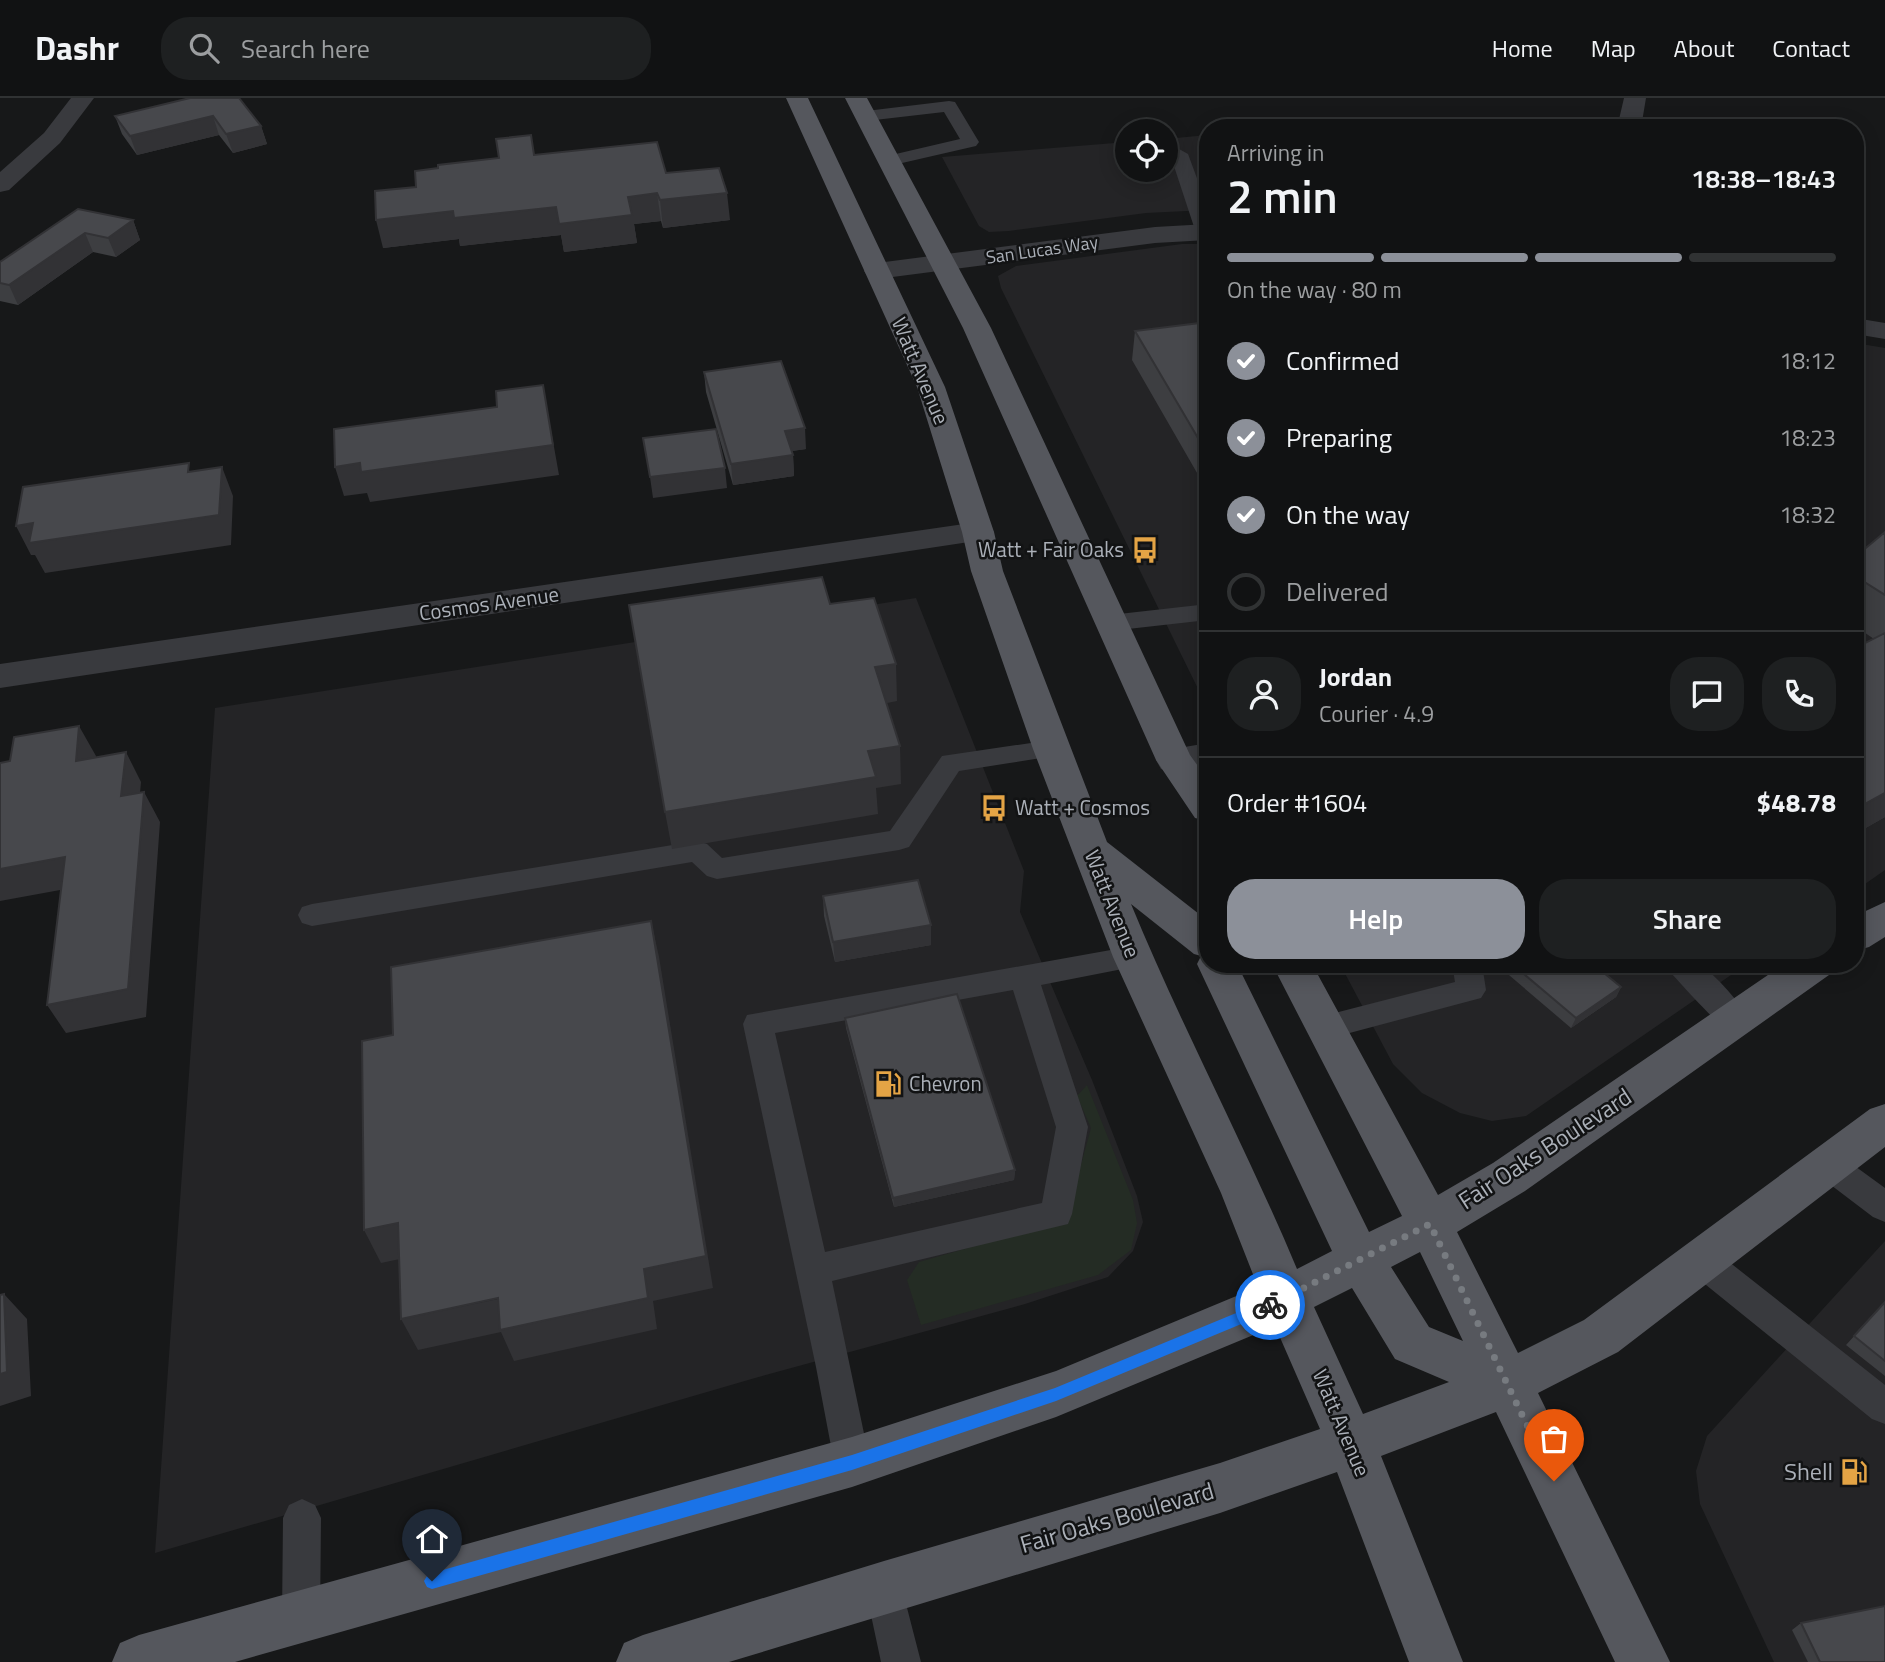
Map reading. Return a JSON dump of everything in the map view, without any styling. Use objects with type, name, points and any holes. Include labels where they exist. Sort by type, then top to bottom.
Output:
[{"type":"main road","name":"Watt Avenue","points":[[797,98],[931,387],[978,532],[987,571],[1091,851],[1133,957],[1246,1200],[1286,1298],[1351,1443],[1436,1662]]},
{"type":"main road","points":[[861,107],[977,328],[1110,623],[1191,758],[1199,782]]},
{"type":"main road","points":[[1091,851],[1199,936]]},
{"type":"main road","points":[[1864,930],[1885,917]]},
{"type":"main road","points":[[1221,973],[1313,1168],[1360,1260],[1412,1343],[1507,1384]]},
{"type":"main road","points":[[1297,973],[1430,1224],[1643,1662]]},
{"type":"main road","name":"Fair Oaks Boulevard","points":[[139,1662],[852,1462],[1056,1394],[1286,1298],[1430,1224],[1508,1177],[1802,973]]},
{"type":"main road","name":"Fair Oaks Boulevard","points":[[651,1661],[884,1587],[1220,1488],[1351,1443],[1507,1384],[1601,1336],[1885,1122]]},
{"type":"street","points":[[0,185],[52,138],[83,98]]},
{"type":"street","points":[[1631,119],[1635,98]]},
{"type":"street","name":"San Lucas Way","points":[[877,271],[1142,236],[1199,232]]},
{"type":"street","points":[[1864,328],[1885,331]]},
{"type":"street","name":"Cosmos Avenue","points":[[0,676],[978,532]]},
{"type":"lane","points":[[861,107],[949,106],[970,142],[889,161]]},
{"type":"lane","points":[[1179,154],[1199,209]]},
{"type":"lane","points":[[1110,623],[1199,613]]},
{"type":"lane","points":[[312,915],[697,851],[717,869],[899,840],[951,763],[1051,748]]},
{"type":"lane","points":[[852,1462],[813,1270],[758,1024],[1133,957]]},
{"type":"lane","points":[[1327,1027],[1471,990],[1468,973]]},
{"type":"lane","points":[[1689,973],[1735,1021]]},
{"type":"lane","points":[[813,1270],[1056,1214],[1072,1127],[1023,976]]},
{"type":"lane","points":[[1830,1166],[1885,1207]]},
{"type":"lane","points":[[1702,1261],[1885,1407]]},
{"type":"lane","points":[[301,1618],[302,1518]]},
{"type":"lane","points":[[884,1587],[901,1662]]},
{"type":"shaded area","points":[[1199,136],[1199,210],[1146,213],[989,232],[979,226],[942,157],[1115,143],[1115,182],[1178,182],[1178,138]]},
{"type":"shaded area","points":[[1199,244],[1199,691],[1001,288],[998,276],[1016,266]]},
{"type":"shaded area","points":[[1864,344],[1885,348],[1885,870],[1864,885]]},
{"type":"shaded area","points":[[916,598],[1024,871],[1020,912],[1092,1080],[1137,1196],[1143,1222],[1133,1251],[1108,1277],[1025,1304],[755,1378],[155,1553],[215,708]]},
{"type":"shaded area","points":[[1345,973],[1734,973],[1526,1116],[1492,1121],[1460,1113],[1422,1093],[1393,1064]]},
{"type":"shaded area","points":[[1087,1085],[1133,1200],[1137,1223],[1131,1250],[1098,1275],[921,1325],[907,1280],[919,1262],[1066,1220],[1091,1128],[1077,1096]]},
{"type":"shaded area","points":[[1885,1241],[1885,1662],[1774,1662],[1700,1504],[1696,1471],[1707,1436]]},
{"type":"building","points":[[190,98],[239,98],[261,126],[226,134],[213,116],[130,136],[115,116]]},
{"type":"building","points":[[531,135],[534,155],[657,142],[666,173],[719,168],[727,193],[660,200],[657,193],[628,197],[632,215],[559,224],[556,207],[454,218],[453,211],[376,220],[375,191],[416,187],[415,171],[438,168],[438,165],[499,158],[496,139]]},
{"type":"building","points":[[78,209],[133,220],[108,238],[85,233],[9,285],[0,283],[0,262]]},
{"type":"building","points":[[1199,323],[1199,440],[1135,331]]},
{"type":"building","points":[[781,361],[805,428],[785,431],[793,455],[731,464],[704,372]]},
{"type":"building","points":[[543,385],[553,445],[361,472],[360,463],[335,467],[334,429],[497,407],[496,391]]},
{"type":"building","points":[[716,429],[725,468],[650,477],[643,438]]},
{"type":"building","points":[[189,463],[188,472],[222,467],[219,515],[29,543],[33,523],[16,526],[23,487]]},
{"type":"building","points":[[1885,532],[1885,595],[1864,582],[1864,550]]},
{"type":"building","points":[[822,577],[830,604],[874,598],[896,664],[875,667],[900,746],[868,751],[876,777],[665,812],[629,605]]},
{"type":"building","points":[[1885,633],[1885,793],[1864,804],[1864,644]]},
{"type":"building","points":[[79,726],[76,761],[126,752],[121,796],[144,792],[128,989],[47,1005],[65,857],[0,869],[0,763],[10,761],[14,737]]},
{"type":"building","points":[[918,880],[931,925],[833,942],[823,896]]},
{"type":"building","points":[[651,921],[706,1256],[644,1269],[648,1298],[500,1330],[498,1298],[401,1319],[398,1223],[364,1230],[362,1041],[393,1035],[391,967]]},
{"type":"building","points":[[1523,973],[1604,973],[1621,987],[1576,1018]]},
{"type":"building","points":[[957,994],[1015,1170],[893,1198],[845,1018]]},
{"type":"building","points":[[4,1294],[7,1372],[0,1374],[0,1295]]},
{"type":"building","points":[[1885,1302],[1885,1361],[1854,1336]]},
{"type":"building","points":[[1885,1606],[1885,1662],[1820,1662],[1801,1623]]},
{"type":"way so far","points":[[1270,1305],[1430,1224],[1554,1481]]},
{"type":"place","name":"Watt + Fair Oaks","points":[[1145,550]]},
{"type":"place","name":"Watt + Cosmos","points":[[994,808]]},
{"type":"place","name":"Chevron","points":[[888,1084]]},
{"type":"place","name":"Shell","points":[[1854,1472]]},
{"type":"route","points":[[432,1581],[852,1462],[1056,1394],[1270,1305]]}]
